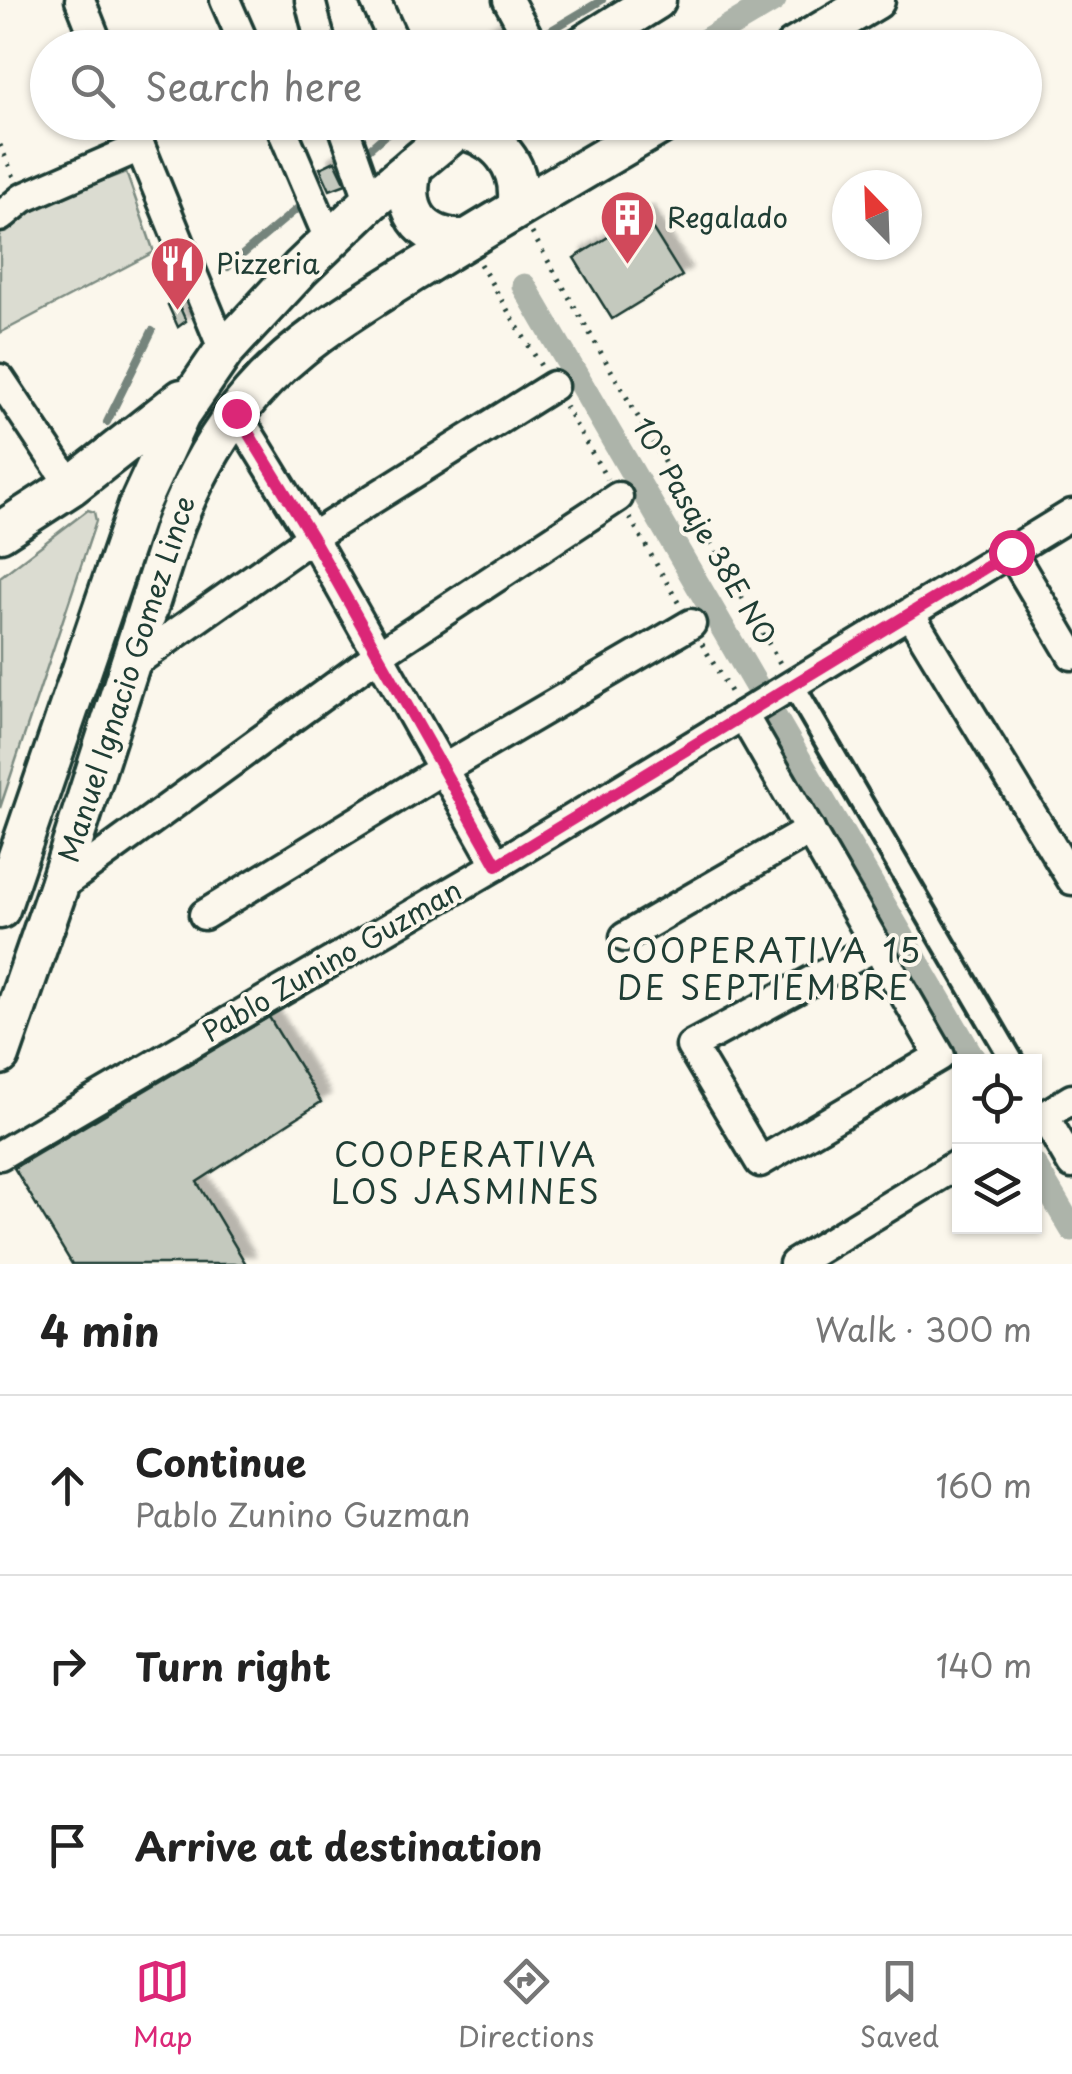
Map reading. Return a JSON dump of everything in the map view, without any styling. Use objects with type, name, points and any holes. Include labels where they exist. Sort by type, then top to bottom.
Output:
[{"type":"main road","points":[[608,30],[656,0]]},
{"type":"main road","points":[[825,30],[876,0]]},
{"type":"main road","points":[[439,140],[413,166],[407,192],[416,218],[438,236],[465,240],[634,140]]},
{"type":"main road","points":[[487,140],[506,156],[518,176],[518,208]]},
{"type":"main road","name":"Manuel Ignacio Gomez Lince","points":[[0,909],[150,475],[180,415],[224,352],[329,239],[413,166]]},
{"type":"main road","name":"Manuel Ignacio Gomez Lince","points":[[0,1055],[58,888],[126,668],[185,498],[206,456],[236,413],[272,373],[315,336],[465,240]]},
{"type":"main road","points":[[0,532],[71,486],[200,385]]},
{"type":"street","points":[[80,0],[92,30]]},
{"type":"street","points":[[225,0],[238,30]]},
{"type":"street","points":[[310,0],[318,30]]},
{"type":"street","points":[[375,0],[388,30]]},
{"type":"street","points":[[508,0],[524,30]]},
{"type":"street","points":[[0,216],[23,198],[126,140]]},
{"type":"street","points":[[137,140],[224,352]]},
{"type":"street","points":[[287,140],[329,239]]},
{"type":"street","points":[[348,140],[370,202]]},
{"type":"street","points":[[0,379],[71,486]]},
{"type":"street","points":[[126,668],[312,537],[553,386]]},
{"type":"street","points":[[236,413],[312,537],[497,865]]},
{"type":"street","points":[[58,888],[378,654],[618,497]]},
{"type":"street","name":"Pablo Zunino Guzman","points":[[0,1155],[497,865],[1072,514]]},
{"type":"street","points":[[1011,552],[1072,656]]},
{"type":"street","points":[[910,614],[1072,880]]},
{"type":"street","points":[[204,915],[442,769],[691,624]]},
{"type":"street","points":[[790,686],[1007,1054]]},
{"type":"street","points":[[747,713],[940,1056],[760,1162],[691,1046],[876,946]]},
{"type":"street","points":[[625,937],[810,830]]},
{"type":"street","points":[[1042,1107],[1072,1099]]},
{"type":"street","points":[[1042,1113],[1072,1164]]},
{"type":"street","points":[[794,1264],[952,1168]]},
{"type":"path","points":[[0,145],[23,198]]},
{"type":"path","name":"10° Pasaje 38E NO","points":[[518,208],[790,686]]},
{"type":"shaded area","points":[[126,172],[154,252],[0,333],[0,231],[27,209]]},
{"type":"shaded area","points":[[88,510],[94,512],[96,521],[0,808],[0,577]]},
{"type":"building","points":[[335,161],[346,184],[330,190],[320,168]]},
{"type":"building","name":"Regalado","points":[[644,215],[682,276],[612,319],[574,258]]},
{"type":"building","name":"Pizzeria","points":[[177,301],[186,321],[178,327],[168,305]]},
{"type":"building","points":[[269,1017],[321,1102],[197,1182],[246,1264],[72,1264],[14,1168]]},
{"type":"waterway","points":[[551,30],[602,0]]},
{"type":"waterway","points":[[723,30],[774,0]]},
{"type":"waterway","points":[[362,155],[379,140]]},
{"type":"waterway","points":[[228,267],[305,202]]},
{"type":"waterway","points":[[524,286],[970,1054]]},
{"type":"waterway","points":[[107,422],[152,331]]},
{"type":"waterway","points":[[1042,1178],[1072,1229]]},
{"type":"place","name":"Regalado","points":[[628,267]]},
{"type":"place","name":"Pizzeria","points":[[177,313]]},
{"type":"district","name":"COOPERATIVA 15 DE SEPTIEMBRE","points":[[764,970]]},
{"type":"district","name":"COOPERATIVA LOS JASMINES","points":[[466,1174]]},
{"type":"route","points":[[236,413],[312,537],[497,865],[1011,552]]}]
